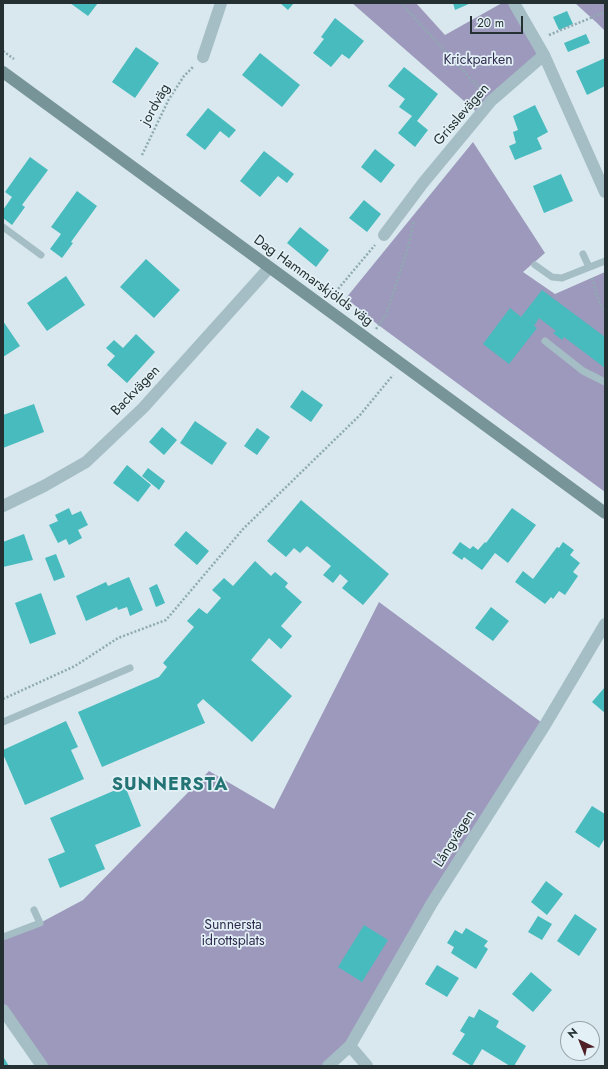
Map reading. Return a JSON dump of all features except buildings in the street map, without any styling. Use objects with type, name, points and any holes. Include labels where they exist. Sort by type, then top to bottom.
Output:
[{"type":"main road","name":"Dag Hammarskjölds väg","points":[[3,72],[605,513]]},
{"type":"street","points":[[203,57],[221,3]]},
{"type":"street","points":[[514,3],[544,55],[605,192]]},
{"type":"street","name":"Grisslevägen","points":[[384,235],[423,183],[491,101],[544,55]]},
{"type":"street","name":"Backvägen","points":[[3,506],[44,486],[86,462],[143,408],[269,268]]},
{"type":"street","name":"Långvägen","points":[[328,1066],[350,1046],[432,903],[545,725],[605,624]]},
{"type":"street","points":[[3,1010],[42,1066]]},
{"type":"street","points":[[350,1046],[367,1066]]},
{"type":"lane","points":[[3,227],[42,255]]},
{"type":"lane","points":[[583,254],[590,267]]},
{"type":"lane","points":[[535,264],[552,277],[562,278],[605,261]]},
{"type":"lane","points":[[545,341],[583,371],[605,382]]},
{"type":"lane","points":[[3,722],[130,668]]},
{"type":"lane","points":[[3,937],[40,923],[34,910]]},
{"type":"path","points":[[401,3],[491,101]]},
{"type":"path","points":[[536,41],[605,12]]},
{"type":"path","name":"jordväg","points":[[135,169],[169,99],[184,76],[203,57]]},
{"type":"path","points":[[369,340],[386,315],[407,251],[416,213]]},
{"type":"path","points":[[322,307],[384,235]]},
{"type":"path","points":[[590,267],[597,296],[605,313]]},
{"type":"path","points":[[3,699],[75,666],[118,638],[166,620],[243,529],[360,415],[402,364]]},
{"type":"green space","name":"Krickparken","points":[[352,3],[416,3],[445,35],[502,3],[514,3],[544,55],[480,115]]},
{"type":"green space","points":[[575,3],[605,3],[605,31],[597,23]]},
{"type":"green space","points":[[473,142],[545,253],[523,272],[555,294],[605,272],[605,492],[377,324],[346,298]]},
{"type":"green space","name":"Sunnersta idrottsplats","points":[[379,602],[545,725],[350,1046],[328,1066],[42,1066],[3,1010],[3,937],[40,923],[83,900],[209,771],[274,809]]},
{"type":"district","name":"SUNNERSTA","points":[[170,786]]}]
